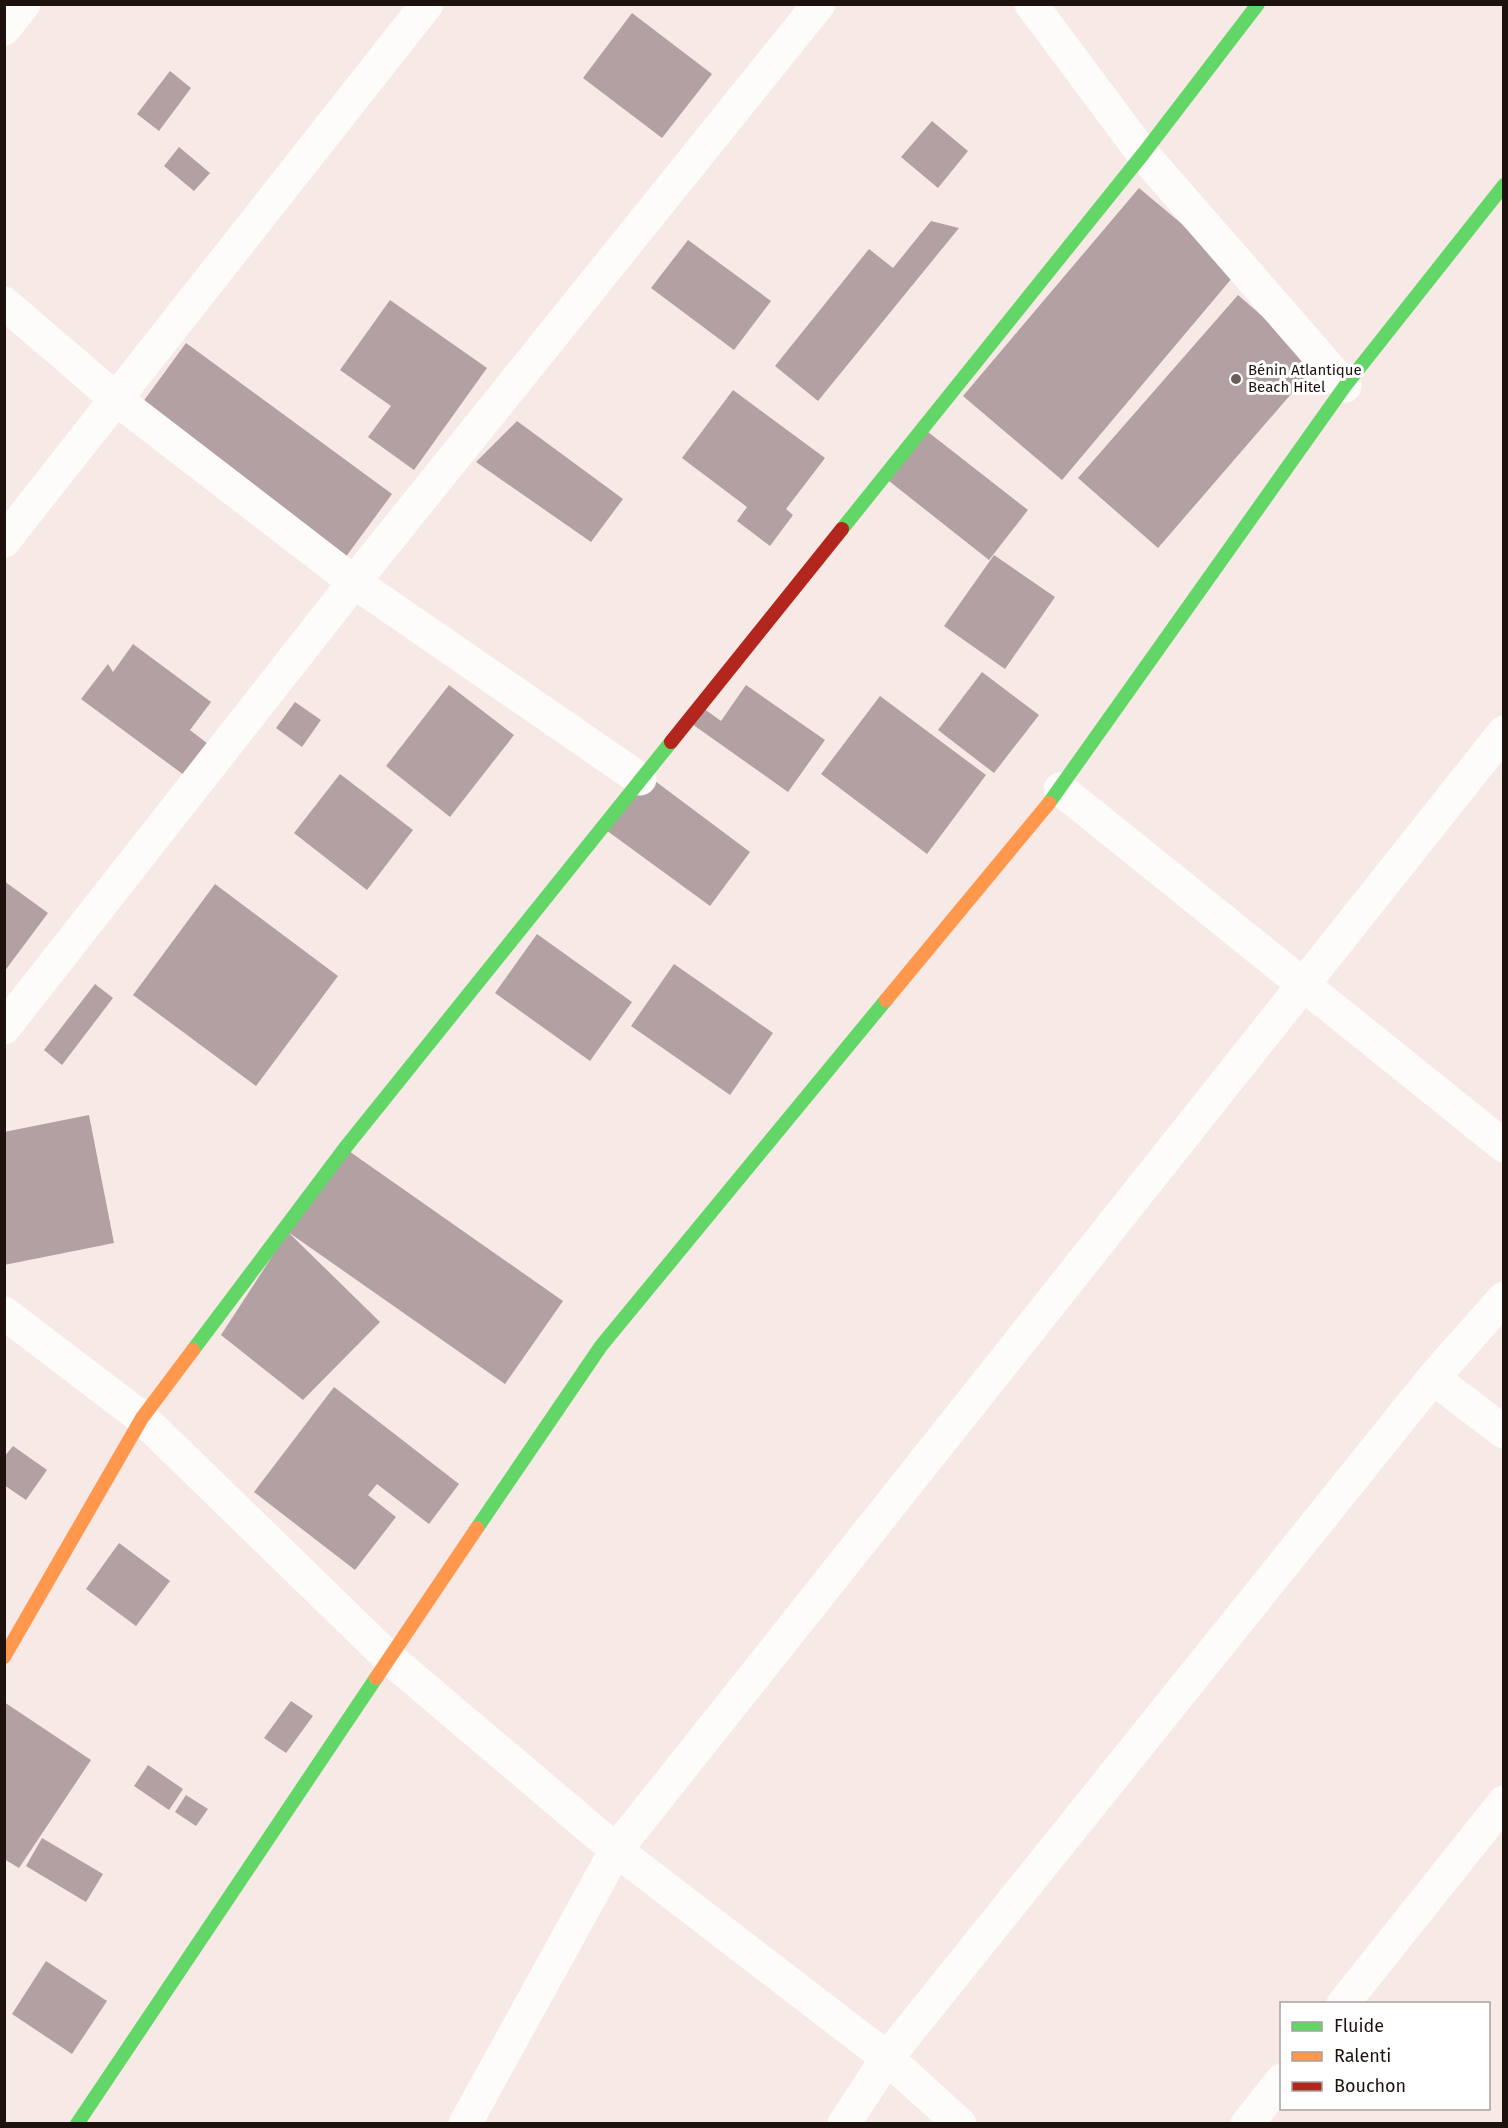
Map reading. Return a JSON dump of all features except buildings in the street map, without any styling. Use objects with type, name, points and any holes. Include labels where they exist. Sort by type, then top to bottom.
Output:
[{"type":"street","points":[[4,29],[24,4]]},
{"type":"street","points":[[4,541],[427,4]]},
{"type":"street","points":[[4,1028],[354,582],[819,4]]},
{"type":"street","points":[[1031,4],[1143,154],[1345,386]]},
{"type":"street","points":[[4,1657],[142,1418],[345,1148],[1143,154],[1258,4]]},
{"type":"street","points":[[77,2124],[601,1346],[1060,789],[1345,386],[1503,185]]},
{"type":"street","points":[[4,303],[116,399],[354,582],[640,779]]},
{"type":"street","points":[[465,2124],[616,1850],[1503,732]]},
{"type":"street","points":[[1060,789],[1503,1146]]},
{"type":"street","points":[[844,2124],[887,2058],[1433,1378],[1503,1298]]},
{"type":"street","points":[[4,1313],[142,1418],[389,1658],[616,1850],[887,2058],[960,2124]]},
{"type":"street","points":[[1433,1378],[1503,1432]]},
{"type":"street","points":[[1345,2002],[1503,1802]]},
{"type":"street","points":[[1247,2124],[1280,2081]]},
{"type":"traffic: fast","points":[[842,529],[1143,154],[1258,4]]},
{"type":"traffic: fast","points":[[1049,803],[1345,386],[1504,185]]},
{"type":"traffic: fast","points":[[193,1350],[345,1148],[671,742]]},
{"type":"traffic: fast","points":[[477,1528],[601,1346],[886,1000]]},
{"type":"traffic: fast","points":[[77,2124],[376,1678]]},
{"type":"traffic: slow","points":[[886,1000],[1049,803]]},
{"type":"traffic: slow","points":[[4,1657],[142,1418],[193,1350]]},
{"type":"traffic: slow","points":[[376,1678],[477,1528]]},
{"type":"traffic: jam","points":[[671,742],[842,529]]},
{"type":"place","name":"Bénin Atlantique Beach Hitel","points":[[1236,379]]}]
